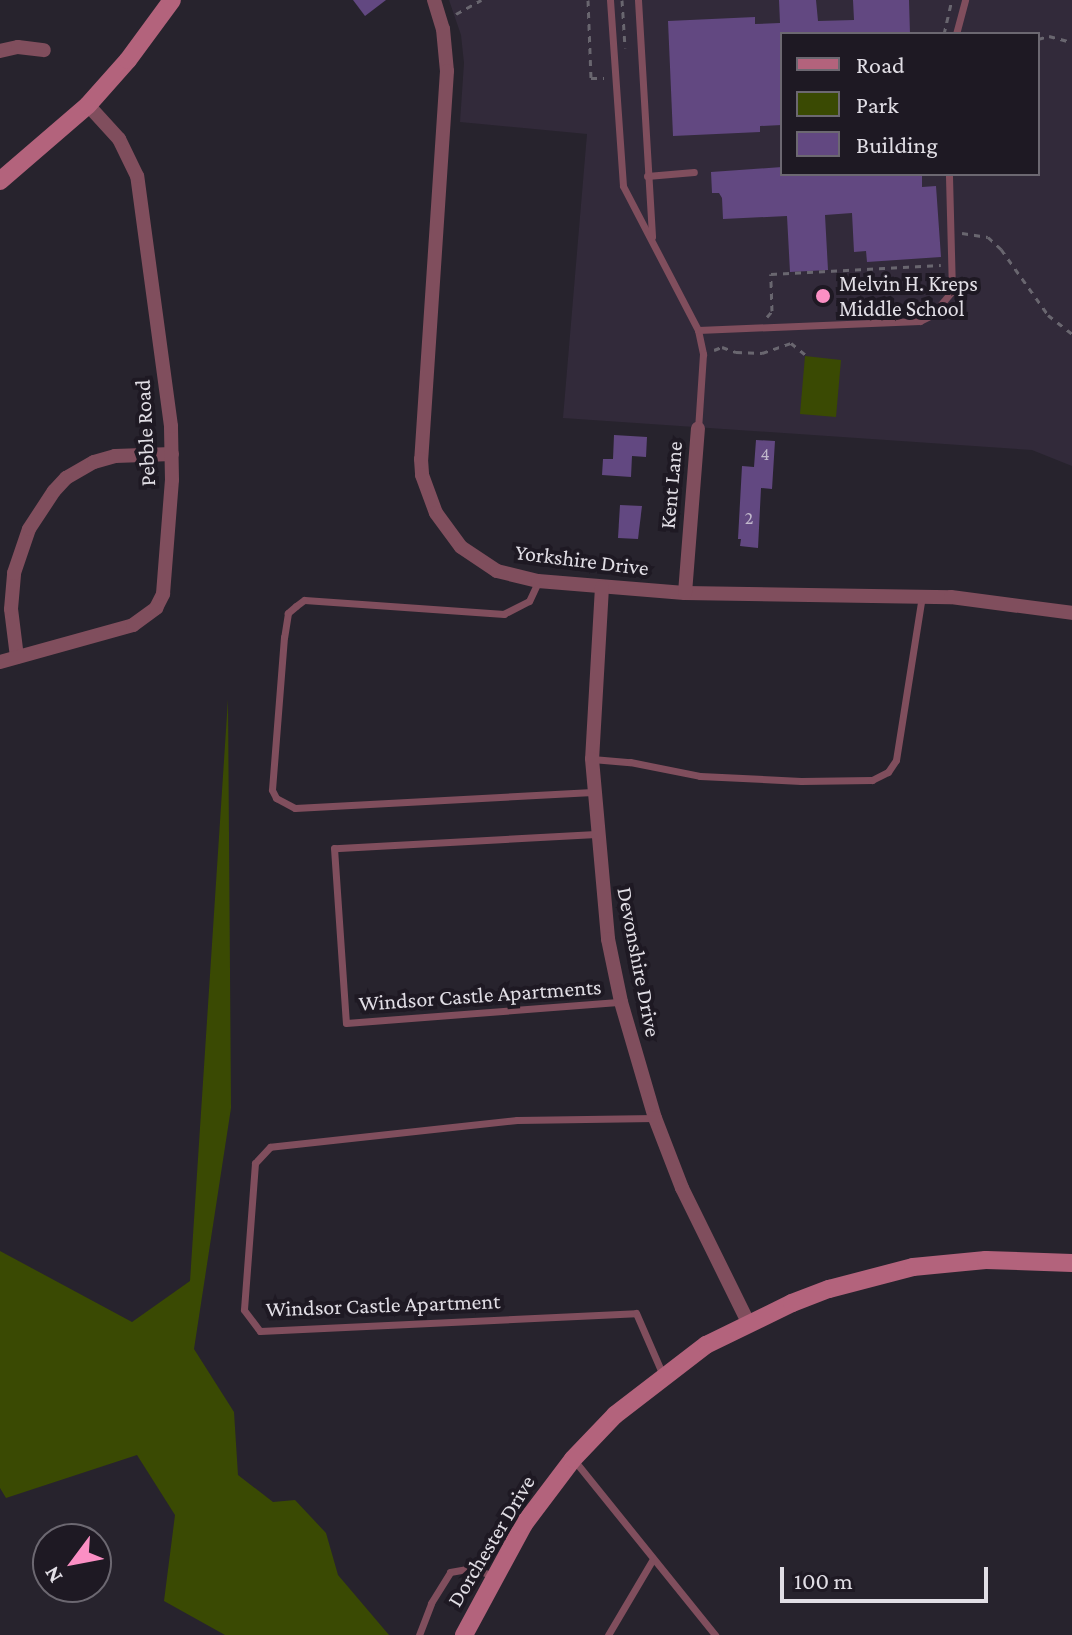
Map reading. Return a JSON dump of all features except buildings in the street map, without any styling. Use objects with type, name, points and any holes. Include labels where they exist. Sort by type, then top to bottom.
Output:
[{"type":"street","points":[[0,181],[88,105],[128,60],[172,0]]},
{"type":"street","name":"Yorkshire Drive","points":[[440,2],[447,71],[422,475],[436,513],[461,547],[497,571],[538,581],[685,593],[922,596],[1072,613]]},
{"type":"street","points":[[0,51],[18,47],[44,50]]},
{"type":"street","name":"Pebble Road","points":[[0,662],[133,625],[156,608],[163,594],[172,454],[137,176],[119,139],[88,105]]},
{"type":"street","name":"Kent Lane","points":[[685,593],[698,429]]},
{"type":"street","points":[[17,657],[11,609],[14,573],[29,529],[46,500],[66,478],[94,462],[115,456],[172,454]]},
{"type":"street","name":"Devonshire Drive","points":[[602,587],[592,759],[596,834],[608,939],[621,1002],[655,1118],[682,1188],[748,1322]]},
{"type":"street","name":"Dorchester Drive","points":[[464,1635],[493,1576],[524,1524],[573,1459],[615,1415],[663,1375],[748,1322],[829,1289],[913,1267],[986,1260],[1072,1263]]},
{"type":"lane","points":[[610,0],[619,166],[623,186],[698,330],[703,354],[698,429]]},
{"type":"lane","points":[[638,0],[652,239]]},
{"type":"lane","points":[[957,32],[965,0]]},
{"type":"lane","points":[[647,176],[694,172]]},
{"type":"lane","points":[[698,330],[910,321],[932,315],[952,291],[949,176]]},
{"type":"lane","points":[[538,581],[529,601],[504,614],[304,600],[296,606],[288,613],[284,637],[272,790],[276,798],[295,808],[593,792]]},
{"type":"lane","points":[[592,759],[630,762],[700,776],[801,781],[872,780],[888,772],[896,760],[922,596]]},
{"type":"lane","name":"Windsor Castle Apartments","points":[[596,834],[334,848],[346,1023],[621,1002]]},
{"type":"lane","name":"Windsor Castle Apartment","points":[[655,1118],[517,1120],[270,1147],[255,1163],[244,1310],[260,1331],[636,1313],[663,1375]]},
{"type":"lane","points":[[573,1459],[715,1635]]},
{"type":"lane","points":[[608,1635],[653,1559]]},
{"type":"lane","points":[[419,1635],[431,1603],[450,1572],[473,1568],[493,1576]]},
{"type":"path","points":[[456,14],[481,0]]},
{"type":"path","points":[[588,0],[591,78],[604,78]]},
{"type":"path","points":[[944,32],[952,0]]},
{"type":"path","points":[[1040,38],[1049,36],[1072,42]]},
{"type":"path","points":[[962,233],[974,233],[995,243],[1048,315],[1072,334]]},
{"type":"path","points":[[764,319],[772,311],[771,274],[942,265]]},
{"type":"path","points":[[714,350],[722,347],[736,352],[762,353],[791,343],[808,357]]},
{"type":"shaded area","name":"Melvin H. Kreps Middle School","points":[[449,0],[1072,0],[1072,466],[1032,450],[563,418],[587,134],[460,122],[464,63],[461,35]]},
{"type":"green space","points":[[805,356],[841,360],[836,417],[800,414]]},
{"type":"green space","points":[[228,699],[231,1108],[194,1349],[234,1412],[238,1475],[273,1502],[295,1500],[326,1533],[338,1575],[389,1635],[225,1635],[164,1601],[175,1515],[137,1455],[6,1498],[0,1488],[0,1251],[132,1322],[190,1281]]},
{"type":"place","name":"Melvin H. Kreps Middle School","points":[[823,296]]}]
